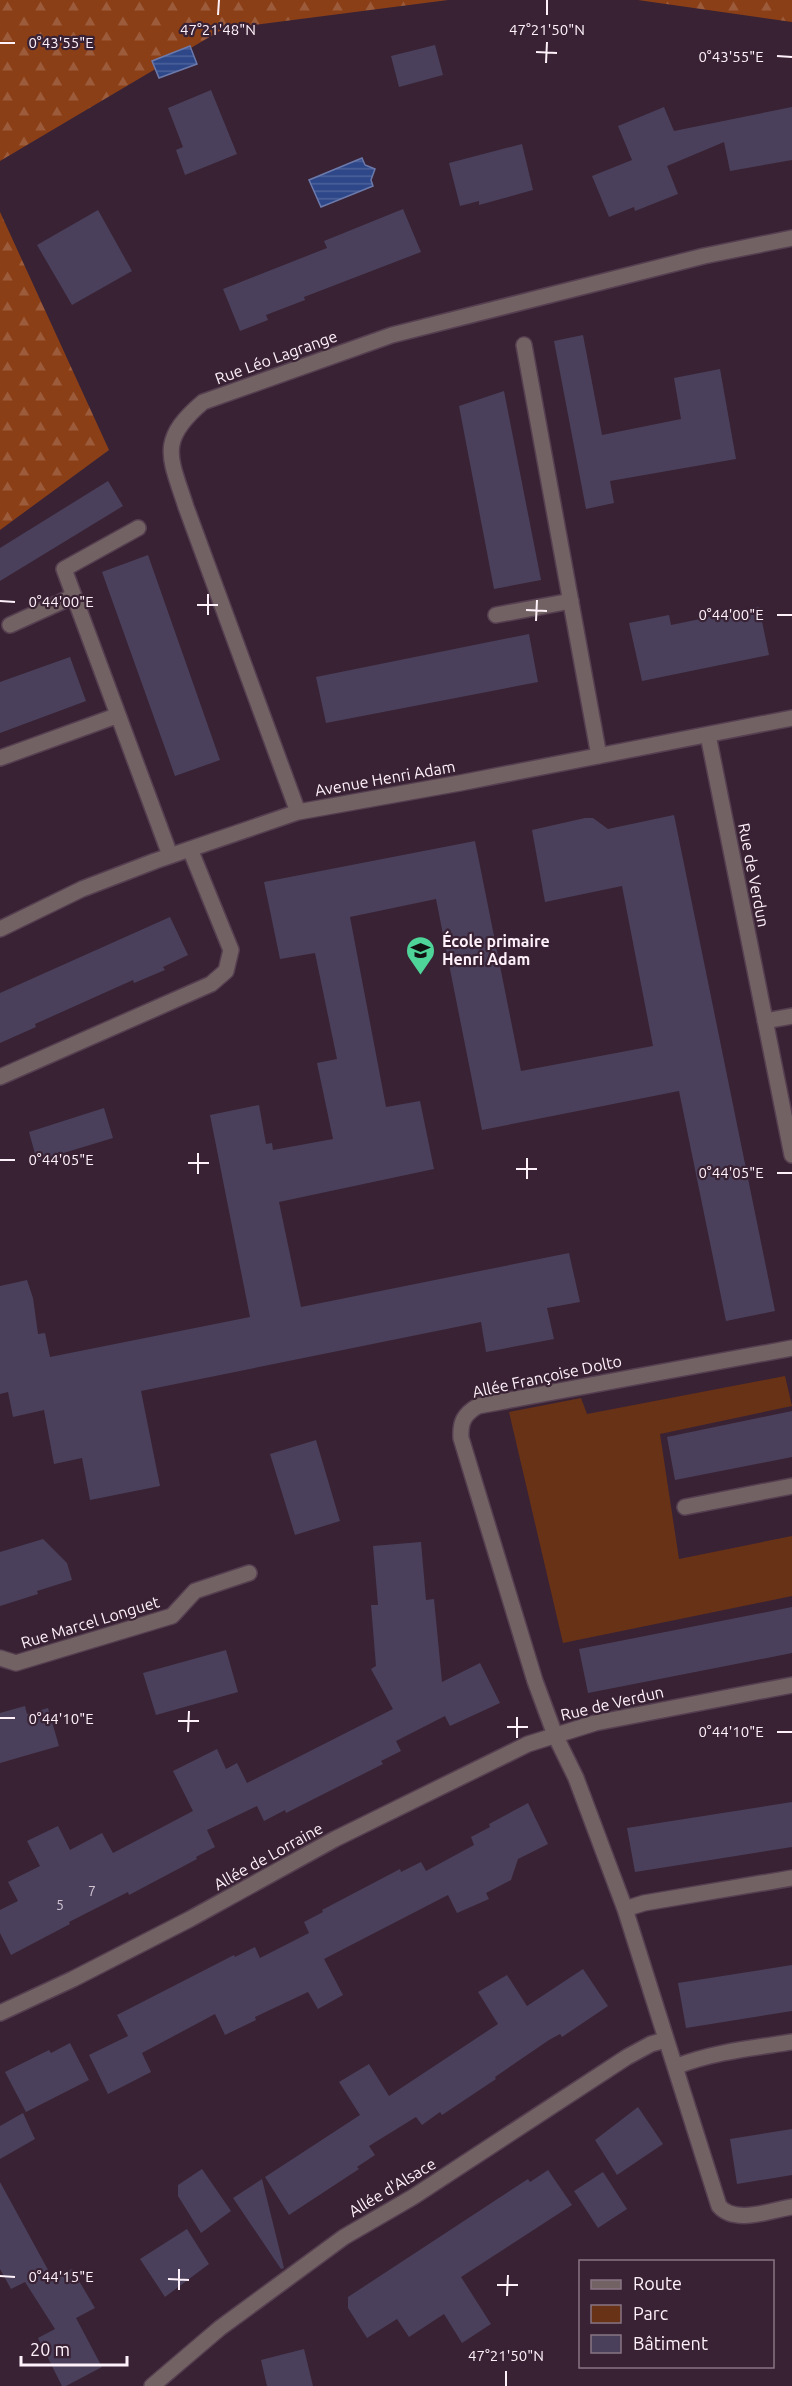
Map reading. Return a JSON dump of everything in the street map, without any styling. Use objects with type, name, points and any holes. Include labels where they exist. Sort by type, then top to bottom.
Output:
[{"type":"street","name":"Rue Léo Lagrange","points":[[298,812],[190,519],[172,463],[170,450],[174,434],[188,415],[203,402],[392,335],[704,256],[792,238]]},
{"type":"street","points":[[524,345],[599,756]]},
{"type":"street","points":[[138,528],[64,569],[170,855]]},
{"type":"street","points":[[10,625],[74,596]]},
{"type":"street","points":[[496,615],[571,602]]},
{"type":"street","points":[[0,758],[117,716]]},
{"type":"street","name":"Avenue Henri Adam","points":[[0,929],[82,889],[170,855],[298,812],[792,718]]},
{"type":"street","name":"Rue de Verdun","points":[[708,735],[792,1155]]},
{"type":"street","points":[[0,1077],[211,984],[226,971],[231,951],[190,849]]},
{"type":"street","points":[[765,1021],[792,1016]]},
{"type":"street","name":"Allée Françoise Dolto","points":[[555,1735],[535,1681],[461,1438],[460,1425],[467,1413],[478,1406],[792,1348]]},
{"type":"street","points":[[685,1507],[792,1486]]},
{"type":"street","name":"Rue Marcel Longuet","points":[[0,1658],[16,1663],[172,1616],[195,1591],[249,1573]]},
{"type":"street","name":"Rue de Verdun","points":[[792,1685],[595,1723],[555,1735],[576,1778],[625,1909],[719,2206],[724,2212],[739,2216],[792,2207]]},
{"type":"street","name":"Allée de Lorraine","points":[[0,2013],[73,1979],[190,1919],[335,1839],[528,1744],[555,1735]]},
{"type":"street","points":[[625,1909],[644,1903],[792,1878]]},
{"type":"street","name":"Allée d'Alsace","points":[[152,2386],[220,2328],[344,2236],[412,2197],[627,2056],[665,2040]]},
{"type":"street","points":[[675,2067],[723,2053],[792,2042]]},
{"type":"green space","points":[[0,0],[448,0],[223,29],[0,161]]},
{"type":"green space","points":[[638,0],[792,0],[792,22]]},
{"type":"green space","points":[[0,212],[109,450],[0,530]]},
{"type":"green space","points":[[785,1376],[792,1406],[660,1434],[679,1559],[792,1536],[792,1596],[563,1643],[509,1412],[581,1398],[587,1414]]},
{"type":"water","points":[[190,46],[197,64],[159,78],[152,61]]},
{"type":"water","points":[[362,158],[365,165],[375,169],[371,180],[373,186],[321,207],[309,180]]},
{"type":"building","points":[[435,45],[443,75],[399,87],[391,56]]},
{"type":"building","points":[[211,90],[237,154],[185,175],[176,150],[183,147],[168,108]]},
{"type":"building","points":[[664,107],[674,131],[792,107],[792,160],[730,171],[724,142],[667,166],[678,194],[635,211],[634,207],[609,217],[592,176],[632,160],[618,126]]},
{"type":"building","points":[[522,144],[533,190],[479,205],[479,201],[460,206],[449,163]]},
{"type":"building","points":[[403,209],[421,252],[304,297],[305,300],[266,315],[268,320],[240,331],[223,289],[327,248],[324,241]]},
{"type":"building","points":[[98,210],[132,271],[72,305],[37,245]]},
{"type":"building","points":[[583,335],[602,435],[681,419],[674,378],[720,369],[736,459],[610,481],[614,503],[586,509],[554,341]]},
{"type":"building","points":[[504,391],[541,580],[494,589],[459,406]]},
{"type":"building","points":[[108,481],[123,506],[0,581],[0,548]]},
{"type":"building","points":[[148,555],[220,760],[175,776],[102,572]]},
{"type":"building","points":[[759,607],[769,655],[642,681],[629,623],[669,615],[671,625]]},
{"type":"building","points":[[529,634],[538,682],[326,723],[316,677]]},
{"type":"building","points":[[70,657],[86,701],[0,733],[0,682]]},
{"type":"building","points":[[674,815],[775,1311],[726,1321],[679,1091],[482,1130],[436,899],[350,917],[386,1107],[420,1101],[434,1169],[279,1202],[301,1307],[569,1253],[580,1302],[547,1308],[554,1339],[486,1352],[481,1322],[141,1391],[160,1486],[90,1500],[82,1458],[54,1464],[44,1410],[13,1417],[8,1392],[0,1394],[0,1286],[27,1280],[33,1298],[38,1334],[45,1333],[50,1357],[250,1317],[210,1115],[259,1105],[266,1144],[272,1143],[273,1150],[333,1139],[317,1063],[337,1059],[315,953],[280,959],[264,882],[475,841],[521,1071],[653,1046],[622,886],[545,902],[532,830],[585,818],[593,818],[608,829]]},
{"type":"building","points":[[170,917],[188,955],[163,967],[165,970],[134,983],[133,980],[35,1024],[36,1027],[0,1043],[0,993]]},
{"type":"building","points":[[104,1108],[113,1138],[37,1161],[29,1132]]},
{"type":"building","points":[[792,1411],[792,1457],[675,1480],[667,1437]]},
{"type":"building","points":[[316,1440],[340,1521],[295,1535],[270,1454]]},
{"type":"building","points":[[43,1539],[67,1563],[72,1580],[0,1606],[0,1552]]},
{"type":"building","points":[[421,1542],[426,1600],[434,1599],[442,1682],[480,1663],[500,1703],[450,1726],[445,1716],[396,1741],[401,1751],[381,1761],[383,1764],[286,1813],[285,1810],[264,1821],[257,1806],[207,1830],[215,1847],[196,1857],[197,1859],[129,1895],[128,1892],[69,1922],[70,1924],[11,1955],[0,1933],[0,1910],[18,1901],[8,1882],[40,1866],[27,1841],[58,1826],[70,1850],[102,1833],[113,1853],[193,1811],[173,1771],[217,1749],[226,1769],[237,1763],[247,1783],[393,1709],[371,1669],[376,1666],[371,1605],[378,1605],[373,1546]]},
{"type":"building","points":[[792,1607],[792,1653],[588,1693],[579,1649]]},
{"type":"building","points":[[226,1650],[238,1692],[156,1715],[143,1673]]},
{"type":"building","points":[[25,1706],[27,1714],[48,1708],[59,1746],[0,1763],[0,1713]]},
{"type":"building","points":[[792,1802],[792,1847],[635,1872],[627,1828]]},
{"type":"building","points":[[528,1803],[548,1844],[518,1859],[511,1880],[486,1893],[489,1899],[457,1913],[448,1895],[324,1959],[343,1995],[318,2009],[308,1992],[255,2017],[256,2020],[225,2035],[215,2014],[142,2053],[151,2072],[108,2094],[89,2055],[128,2036],[117,2015],[234,1955],[235,1957],[255,1947],[260,1958],[309,1933],[304,1922],[323,1912],[322,1910],[400,1869],[401,1872],[421,1862],[426,1871],[474,1845],[471,1837],[490,1827],[489,1824]]},
{"type":"building","points":[[792,1965],[792,2011],[686,2028],[678,1983]]},
{"type":"building","points":[[583,1969],[608,2006],[562,2037],[560,2034],[549,2040],[442,2115],[440,2112],[422,2125],[416,2117],[369,2146],[375,2155],[357,2167],[359,2169],[289,2215],[265,2177],[360,2115],[339,2082],[369,2064],[389,2096],[498,2024],[478,1992],[507,1975],[527,2006]]},
{"type":"building","points":[[70,2043],[89,2080],[26,2112],[5,2072],[49,2050],[51,2053]]},
{"type":"building","points":[[638,2107],[663,2144],[617,2175],[595,2140]]},
{"type":"building","points":[[23,2113],[35,2139],[0,2159],[0,2126]]},
{"type":"building","points":[[792,2129],[792,2175],[737,2184],[730,2139]]},
{"type":"building","points":[[202,2169],[231,2211],[201,2233],[178,2196],[178,2185]]},
{"type":"building","points":[[548,2170],[572,2205],[461,2277],[491,2324],[462,2343],[444,2314],[409,2337],[397,2319],[367,2338],[348,2308],[348,2297],[528,2179],[530,2182]]},
{"type":"building","points":[[603,2172],[627,2209],[598,2228],[574,2191]]},
{"type":"building","points":[[262,2179],[284,2268],[281,2269],[233,2198]]},
{"type":"building","points":[[0,2182],[53,2279],[72,2269],[95,2308],[76,2318],[102,2367],[66,2386],[62,2386],[38,2338],[55,2329],[25,2282],[11,2289],[0,2269]]},
{"type":"building","points":[[187,2229],[209,2264],[165,2297],[140,2259]]},
{"type":"building","points":[[304,2349],[313,2386],[267,2386],[261,2360]]},
{"type":"place","name":"École primaire Henri Adam","points":[[421,976]]}]
